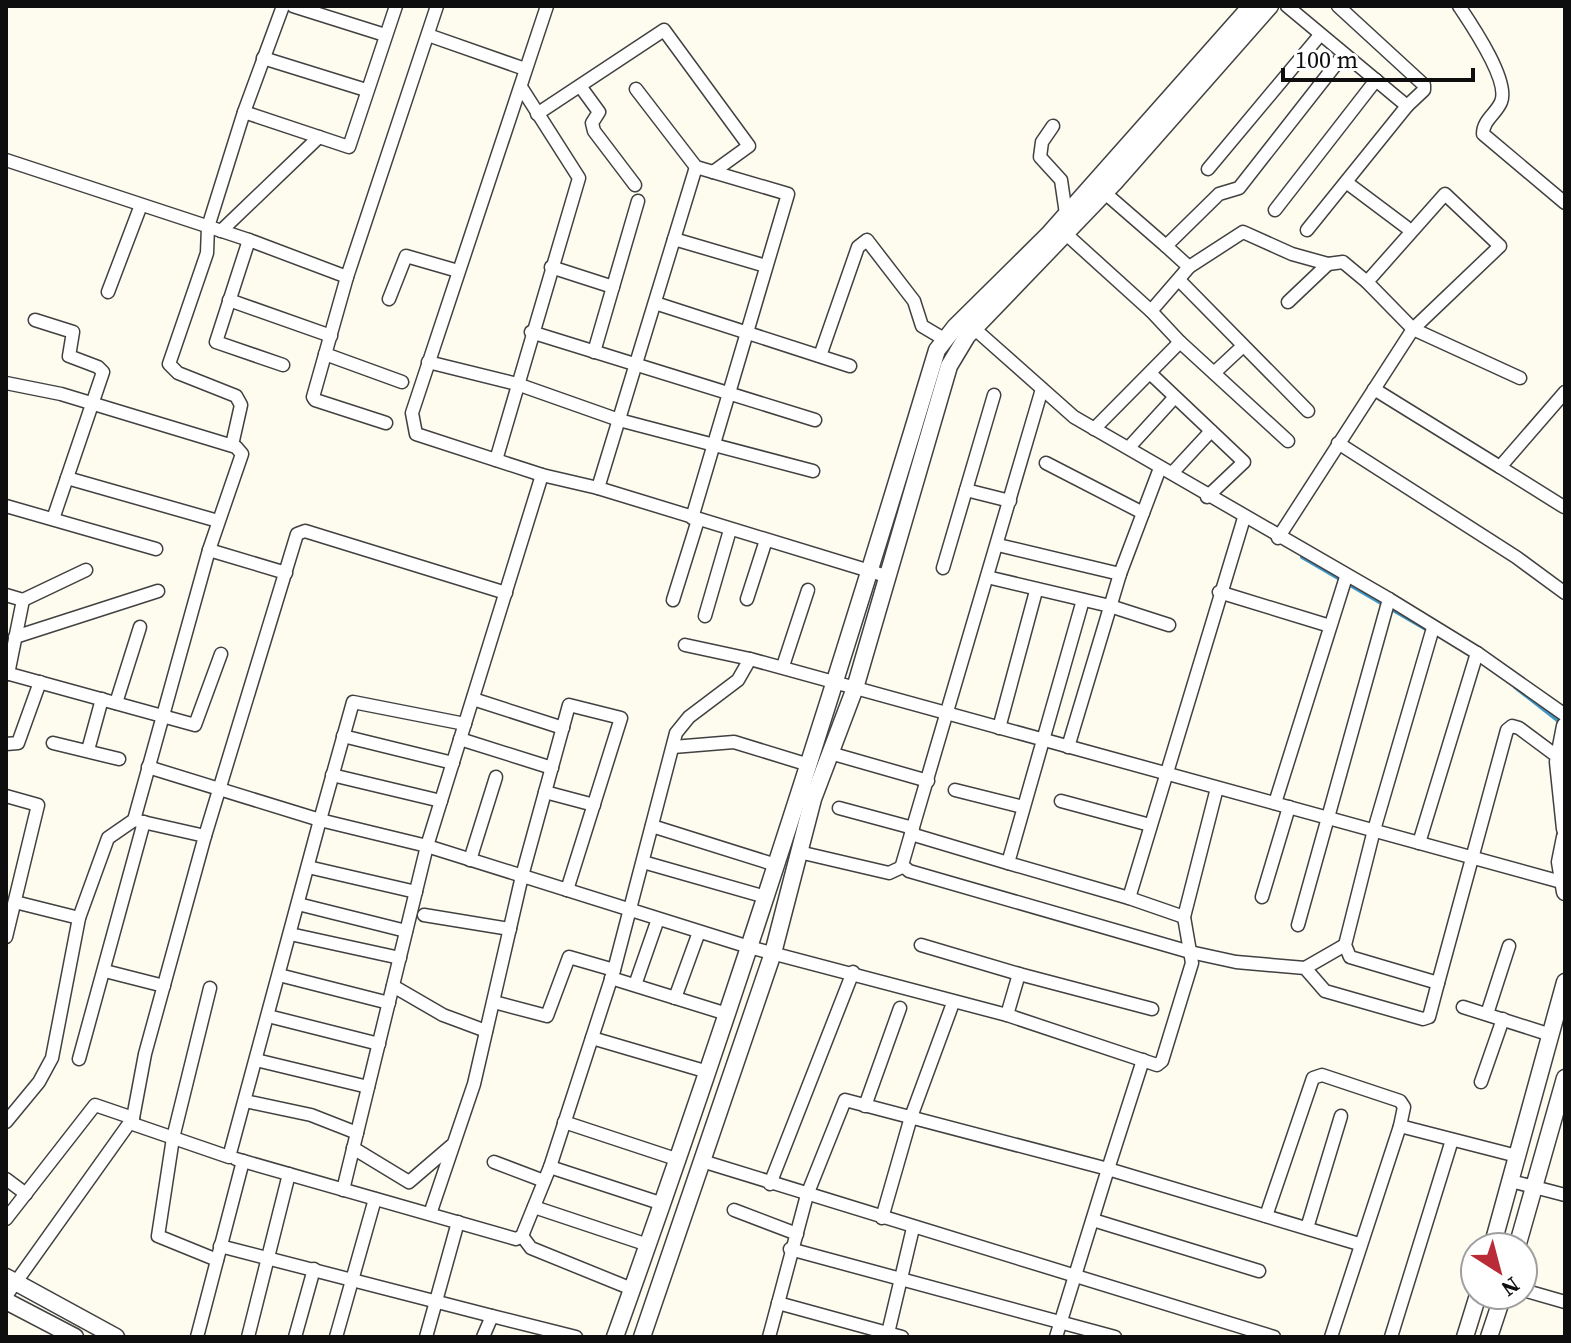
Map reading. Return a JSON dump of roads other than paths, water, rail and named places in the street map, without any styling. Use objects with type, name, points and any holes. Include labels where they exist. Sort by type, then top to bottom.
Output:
[{"type":"street","points":[[232,445],[241,405],[236,396],[178,373],[169,364],[207,253],[244,112],[283,6]]},
{"type":"street","points":[[293,6],[385,35]]},
{"type":"street","points":[[244,112],[351,146],[366,90],[396,6]]},
{"type":"street","points":[[386,423],[313,399],[347,277],[437,6]]},
{"type":"street","points":[[642,1337],[773,953],[799,852],[830,753],[855,688],[878,574],[937,350],[944,339],[969,324],[1066,234],[1105,193],[1135,150],[1251,6]]},
{"type":"street","points":[[615,1337],[679,1160],[835,683],[878,574],[949,366],[969,324],[1066,214],[1135,150],[1270,6]]},
{"type":"street","points":[[1287,6],[1407,106]]},
{"type":"street","points":[[1307,230],[1407,106],[1424,90],[1424,85],[1338,6]]},
{"type":"street","points":[[1459,6],[1483,43],[1502,91],[1501,102],[1484,125],[1483,134],[1565,203]]},
{"type":"street","points":[[548,9],[525,69],[412,413],[416,434],[542,475],[598,488],[878,574]]},
{"type":"street","points":[[537,114],[664,30],[749,146],[713,172]]},
{"type":"street","points":[[428,35],[525,69]]},
{"type":"street","points":[[1208,169],[1320,35]]},
{"type":"street","points":[[1166,246],[1219,194],[1239,188],[1344,54]]},
{"type":"street","points":[[263,58],[366,90]]},
{"type":"street","points":[[1275,210],[1376,80]]},
{"type":"street","points":[[580,86],[599,112],[592,123],[594,131],[635,185]]},
{"type":"street","points":[[496,460],[531,332],[579,178],[521,87]]},
{"type":"street","points":[[636,89],[696,167],[788,194],[714,442],[673,600]]},
{"type":"street","points":[[1053,126],[1042,142],[1040,157],[1061,180],[1066,214]]},
{"type":"street","points":[[214,229],[319,137]]},
{"type":"street","points":[[6,160],[249,240],[347,277]]},
{"type":"street","points":[[598,488],[696,167]]},
{"type":"street","points":[[1346,182],[1406,227]]},
{"type":"street","points":[[1105,193],[1189,267]]},
{"type":"street","points":[[1278,538],[1413,329],[1500,246],[1499,242],[1445,194],[1367,282]]},
{"type":"street","points":[[594,352],[638,201]]},
{"type":"street","points":[[108,292],[141,205]]},
{"type":"street","points":[[1151,311],[1189,267],[1243,232],[1292,254],[1328,264],[1343,262],[1413,329],[1520,378]]},
{"type":"street","points":[[1066,234],[1288,441]]},
{"type":"street","points":[[674,239],[766,266]]},
{"type":"street","points":[[249,240],[216,342],[283,365]]},
{"type":"street","points":[[820,356],[858,247],[867,240],[914,301],[922,326],[944,339]]},
{"type":"street","points":[[389,299],[406,256],[458,271]]},
{"type":"street","points":[[1288,302],[1328,264]]},
{"type":"street","points":[[551,267],[613,287]]},
{"type":"street","points":[[1180,281],[1308,411]]},
{"type":"street","points":[[229,300],[331,336]]},
{"type":"street","points":[[655,303],[850,366]]},
{"type":"street","points":[[35,320],[73,332],[69,356],[101,368],[93,403],[53,519]]},
{"type":"street","points":[[969,324],[1042,389],[1094,429],[1167,469],[1207,497],[1278,538],[1389,599],[1477,653],[1565,715]]},
{"type":"street","points":[[531,332],[815,420]]},
{"type":"street","points":[[1094,429],[1180,342]]},
{"type":"street","points":[[1214,373],[1243,346]]},
{"type":"street","points":[[325,354],[402,382]]},
{"type":"street","points":[[428,362],[517,384],[619,420],[714,442],[813,471]]},
{"type":"street","points":[[1151,374],[1245,464],[1207,497]]},
{"type":"street","points":[[6,383],[93,403],[232,445],[242,454],[218,521],[161,715],[105,971],[79,1059]]},
{"type":"street","points":[[902,867],[1042,389]]},
{"type":"street","points":[[1374,389],[1564,507]]},
{"type":"street","points":[[1500,467],[1565,392]]},
{"type":"street","points":[[943,568],[994,395]]},
{"type":"street","points":[[1132,444],[1174,398]]},
{"type":"street","points":[[1068,747],[1120,574],[1143,513],[1167,469],[1211,431]]},
{"type":"street","points":[[1338,443],[1516,557],[1565,593]]},
{"type":"street","points":[[1046,463],[1143,513]]},
{"type":"street","points":[[343,1190],[427,846],[542,475]]},
{"type":"street","points":[[67,478],[218,521]]},
{"type":"street","points":[[966,490],[1010,501]]},
{"type":"street","points":[[6,506],[156,549]]},
{"type":"street","points":[[1129,898],[1219,592],[1244,518]]},
{"type":"street","points":[[705,616],[730,530]]},
{"type":"street","points":[[8,1289],[131,1121],[205,836],[297,534],[305,531],[506,593]]},
{"type":"street","points":[[747,599],[766,540]]},
{"type":"street","points":[[998,545],[1120,574]]},
{"type":"street","points":[[209,550],[286,573]]},
{"type":"street","points":[[6,595],[23,600],[86,570]]},
{"type":"street","points":[[987,577],[1110,606],[1169,625]]},
{"type":"street","points":[[1275,803],[1346,577]]},
{"type":"street","points":[[783,666],[808,590]]},
{"type":"street","points":[[15,637],[158,591]]},
{"type":"street","points":[[999,728],[1036,591]]},
{"type":"street","points":[[1219,592],[1330,626]]},
{"type":"street","points":[[1298,925],[1325,817],[1389,599]]},
{"type":"street","points":[[23,600],[7,673],[191,725],[198,722],[221,654]]},
{"type":"street","points":[[1008,863],[1083,600]]},
{"type":"street","points":[[116,703],[140,627]]},
{"type":"street","points":[[1433,628],[1374,830],[1345,945],[1346,954],[1355,960],[1438,983]]},
{"type":"street","points":[[685,645],[783,666],[835,683],[949,711],[999,728],[1374,830],[1564,886],[1560,862],[1565,837]]},
{"type":"street","points":[[1419,843],[1477,653]]},
{"type":"street","points":[[6,1219],[95,1105],[173,1138],[229,1157],[516,1239],[522,1236],[550,1167],[612,974],[673,747],[682,724],[726,692],[750,659]]},
{"type":"street","points":[[6,744],[18,743],[40,682]]},
{"type":"street","points":[[88,750],[102,699]]},
{"type":"street","points":[[473,699],[563,728]]},
{"type":"street","points":[[229,1157],[350,706],[358,700],[465,724]]},
{"type":"street","points":[[430,1214],[454,1144],[494,1002],[522,876],[569,705],[621,718],[567,890]]},
{"type":"street","points":[[1565,726],[1560,764],[1565,829]]},
{"type":"street","points":[[1305,968],[1325,991],[1423,1019],[1429,1017],[1469,857],[1509,727],[1519,728],[1560,764]]},
{"type":"street","points":[[343,736],[453,763]]},
{"type":"street","points":[[460,739],[552,768]]},
{"type":"street","points":[[673,747],[734,742],[809,765]]},
{"type":"street","points":[[53,743],[119,759]]},
{"type":"street","points":[[830,753],[928,781]]},
{"type":"street","points":[[148,767],[320,820],[427,846],[749,947],[1007,1015],[1157,1065],[1162,1061],[1192,963],[1184,917],[1217,788]]},
{"type":"street","points":[[332,775],[441,801]]},
{"type":"street","points":[[470,860],[496,777]]},
{"type":"street","points":[[955,790],[1023,807]]},
{"type":"street","points":[[545,792],[594,805]]},
{"type":"street","points":[[6,796],[38,805],[6,937]]},
{"type":"street","points":[[1061,801],[1150,825]]},
{"type":"street","points":[[1262,897],[1289,807]]},
{"type":"street","points":[[839,808],[1184,917]]},
{"type":"street","points":[[6,1122],[39,1082],[52,1058],[79,918],[108,838],[139,821],[205,836]]},
{"type":"street","points":[[652,826],[776,865]]},
{"type":"street","points":[[799,852],[889,873],[902,867],[1190,952],[1236,962],[1305,968],[1345,945]]},
{"type":"street","points":[[643,862],[766,897]]},
{"type":"street","points":[[308,867],[416,892]]},
{"type":"street","points":[[15,902],[79,918]]},
{"type":"street","points":[[298,904],[406,931]]},
{"type":"street","points":[[424,915],[510,929]]},
{"type":"street","points":[[635,985],[658,919]]},
{"type":"street","points":[[675,998],[699,932]]},
{"type":"street","points":[[290,934],[400,958]]},
{"type":"street","points":[[921,945],[1152,1009]]},
{"type":"street","points":[[1487,1014],[1509,946]]},
{"type":"street","points":[[494,1002],[547,1016],[569,957],[635,985],[727,1014]]},
{"type":"street","points":[[105,971],[164,986]]},
{"type":"street","points":[[770,1184],[853,972]]},
{"type":"street","points":[[1007,1015],[1019,974]]},
{"type":"street","points":[[279,975],[389,1003]]},
{"type":"street","points":[[1497,1231],[1565,982]]},
{"type":"street","points":[[393,986],[443,1015],[486,1031]]},
{"type":"street","points":[[210,988],[173,1138],[158,1236],[217,1260]]},
{"type":"street","points":[[882,1218],[911,1117],[953,1003]]},
{"type":"street","points":[[1463,1007],[1551,1035]]},
{"type":"street","points":[[865,1106],[900,1008]]},
{"type":"street","points":[[268,1016],[379,1044]]},
{"type":"street","points":[[1481,1082],[1503,1019]]},
{"type":"street","points":[[592,1038],[708,1072]]},
{"type":"street","points":[[256,1060],[368,1087]]},
{"type":"street","points":[[1056,1337],[1143,1060]]},
{"type":"street","points":[[1266,1216],[1313,1078],[1322,1075],[1400,1101],[1404,1107],[1400,1126],[1331,1337]]},
{"type":"street","points":[[1522,1231],[1565,1080],[1540,1075]]},
{"type":"street","points":[[769,1337],[790,1249],[807,1195],[845,1100],[1108,1169],[1359,1244]]},
{"type":"street","points":[[245,1101],[311,1115],[357,1133]]},
{"type":"street","points":[[1307,1228],[1341,1116]]},
{"type":"street","points":[[564,1122],[679,1160]]},
{"type":"street","points":[[1400,1126],[1517,1156]]},
{"type":"street","points":[[1391,1337],[1452,1140]]},
{"type":"street","points":[[353,1148],[409,1182],[454,1144]]},
{"type":"street","points":[[197,1337],[243,1161]]},
{"type":"street","points":[[702,1161],[1274,1337]]},
{"type":"street","points":[[494,1162],[544,1181]]},
{"type":"street","points":[[550,1167],[663,1204]]},
{"type":"street","points":[[248,1337],[289,1174]]},
{"type":"street","points":[[6,1179],[26,1194]]},
{"type":"street","points":[[1511,1181],[1565,1195]]},
{"type":"street","points":[[336,1337],[375,1199]]},
{"type":"street","points":[[534,1207],[648,1245]]},
{"type":"street","points":[[734,1210],[797,1234]]},
{"type":"street","points":[[1093,1220],[1259,1271]]},
{"type":"street","points":[[426,1337],[458,1222]]},
{"type":"street","points":[[888,1333],[913,1228]]},
{"type":"street","points":[[522,1236],[531,1248],[632,1289]]},
{"type":"street","points":[[220,1246],[576,1337]]},
{"type":"street","points":[[790,1249],[1115,1337]]},
{"type":"street","points":[[295,1337],[314,1269]]},
{"type":"street","points":[[8,1289],[75,1337]]},
{"type":"street","points":[[8,1289],[116,1337]]},
{"type":"street","points":[[1539,1295],[1565,1302]]},
{"type":"street","points":[[778,1303],[902,1337]]},
{"type":"street","points":[[1465,1337],[1473,1311]]},
{"type":"street","points":[[1489,1337],[1498,1311]]},
{"type":"street","points":[[483,1337],[492,1316]]},
{"type":"waterway","points":[[1302,557],[1431,632]]},
{"type":"waterway","points":[[1515,687],[1561,723]]}]
